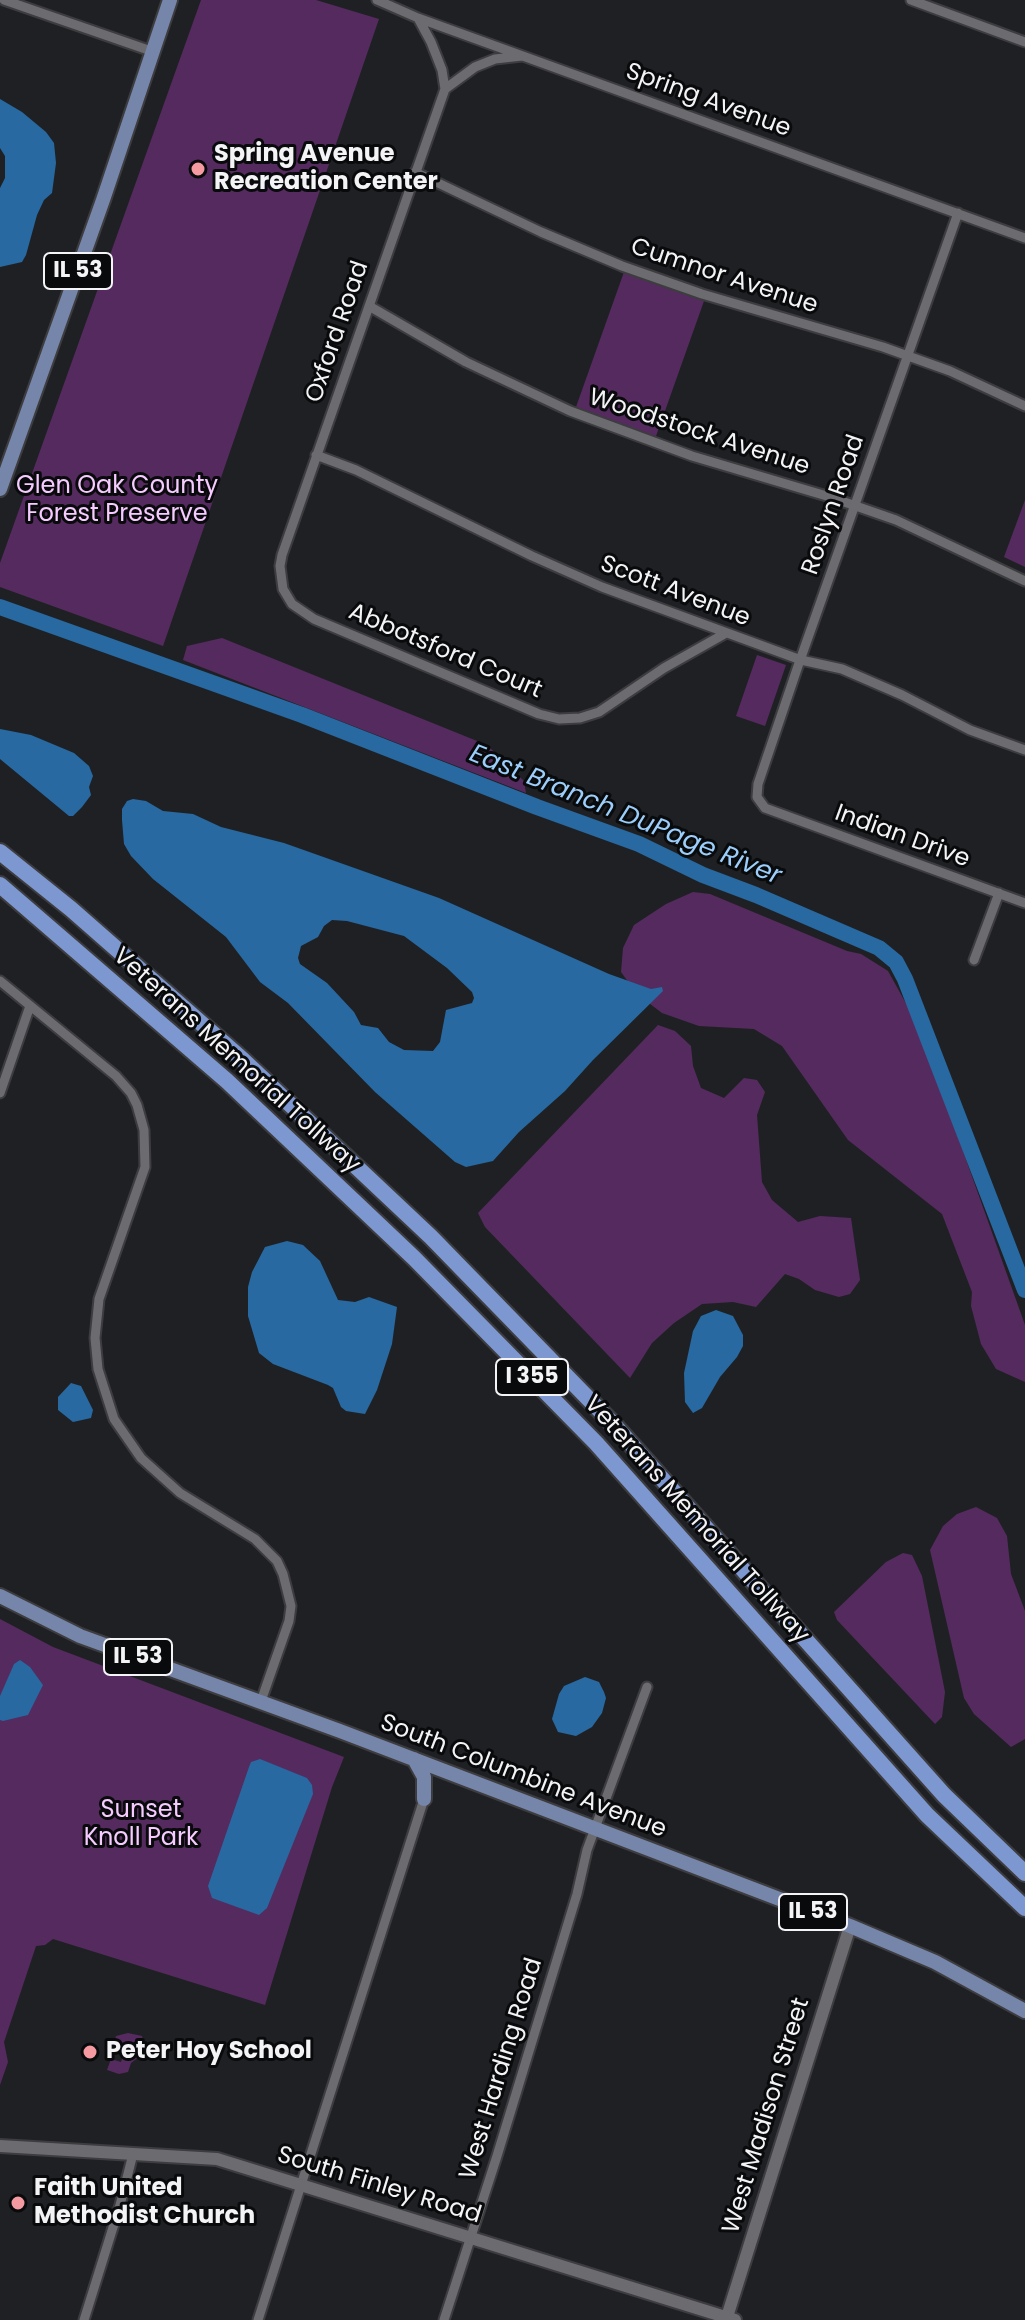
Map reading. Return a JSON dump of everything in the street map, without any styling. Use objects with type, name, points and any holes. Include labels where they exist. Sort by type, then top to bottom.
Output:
[{"type":"highway","name":"Veterans Memorial Tollway","points":[[0,852],[71,909],[243,1060],[431,1237],[615,1426],[934,1784],[1025,1873]]},
{"type":"highway","name":"Veterans Memorial Tollway","points":[[0,885],[227,1081],[414,1258],[596,1443],[927,1815],[1025,1908]]},
{"type":"main road","name":"IL 53","points":[[0,489],[170,0]]},
{"type":"main road","name":"South Columbine Avenue","points":[[0,1596],[80,1636],[261,1701],[850,1926],[935,1962],[1025,2011]]},
{"type":"main road","points":[[414,1759],[424,1777],[424,1799]]},
{"type":"main road","points":[[424,1799],[437,1782],[450,1774]]},
{"type":"main road","name":"West Madison Street","points":[[729,2319],[850,1926]]},
{"type":"main road","name":"South Finley Road","points":[[0,2146],[217,2159],[729,2319]]},
{"type":"street","points":[[4,0],[154,52]]},
{"type":"street","name":"Spring Avenue","points":[[377,0],[390,3],[418,18],[1025,238]]},
{"type":"street","points":[[911,0],[1025,42]]},
{"type":"street","points":[[418,18],[437,56],[445,89],[475,67],[495,59],[525,55]]},
{"type":"street","name":"Oxford Road","points":[[283,589],[282,555],[445,89]]},
{"type":"street","name":"Cumnor Avenue","points":[[415,172],[541,232],[647,275],[907,356],[975,382],[1025,406]]},
{"type":"street","name":"Roslyn Road","points":[[765,808],[757,797],[758,784],[958,213]]},
{"type":"street","name":"Woodstock Avenue","points":[[369,306],[466,362],[570,411],[692,456],[830,497],[935,537],[1025,581]]},
{"type":"street","name":"Scott Avenue","points":[[316,455],[399,490],[480,532],[588,581],[801,660],[842,669],[970,730],[1025,750]]},
{"type":"street","name":"Abbotsford Court","points":[[283,589],[292,604],[314,619],[539,714],[559,719],[580,718],[599,712],[664,668],[726,633]]},
{"type":"street","name":"Indian Drive","points":[[765,808],[1025,903]]},
{"type":"street","points":[[974,960],[999,893]]},
{"type":"street","points":[[0,981],[116,1076],[137,1105],[144,1130],[145,1167],[99,1299],[95,1338],[98,1369],[114,1419],[146,1464],[180,1493],[255,1539],[277,1561],[291,1606],[289,1621],[261,1701]]},
{"type":"street","points":[[0,1093],[30,1006]]},
{"type":"street","name":"West Harding Road","points":[[444,2320],[595,1829],[647,1687]]},
{"type":"street","points":[[258,2320],[424,1799]]},
{"type":"street","points":[[84,2320],[133,2154]]},
{"type":"green space","name":"Glen Oak County Forest Preserve","points":[[201,0],[316,0],[379,19],[163,646],[0,587],[0,563]]},
{"type":"green space","points":[[624,272],[704,301],[655,439],[576,407]]},
{"type":"green space","points":[[1025,500],[1025,567],[1004,557]]},
{"type":"green space","points":[[222,638],[487,745],[524,781],[526,793],[183,660],[187,646]]},
{"type":"green space","points":[[757,655],[786,665],[765,726],[736,716]]},
{"type":"green space","points":[[693,892],[710,894],[861,954],[888,971],[928,1053],[1025,1325],[1025,1382],[996,1369],[981,1344],[971,1306],[972,1292],[942,1214],[848,1140],[782,1046],[754,1029],[699,1026],[662,1013],[637,994],[621,972],[623,948],[634,925],[666,904]]},
{"type":"green space","points":[[658,1025],[675,1031],[691,1046],[693,1066],[701,1088],[724,1098],[744,1078],[757,1080],[765,1092],[757,1115],[762,1182],[772,1200],[798,1222],[820,1216],[851,1218],[860,1280],[850,1294],[839,1297],[815,1290],[785,1274],[756,1307],[733,1302],[702,1304],[652,1343],[630,1378],[485,1227],[478,1213]]},
{"type":"green space","points":[[976,1507],[997,1518],[1007,1536],[1011,1574],[1025,1611],[1025,1739],[1011,1747],[974,1714],[964,1698],[930,1550],[943,1526],[957,1514]]},
{"type":"green space","points":[[903,1553],[912,1555],[922,1576],[945,1692],[942,1717],[935,1724],[837,1620],[834,1612],[886,1562]]},
{"type":"green space","name":"Sunset Knoll Park","points":[[0,1619],[53,1647],[344,1757],[265,2005],[53,1939],[45,1945],[36,1946],[4,2042],[8,2062],[0,2085]]},
{"type":"green space","points":[[128,2033],[142,2036],[145,2048],[131,2063],[128,2072],[119,2074],[107,2070],[111,2059],[121,2062],[124,2053],[112,2049],[116,2036]]},
{"type":"water","points":[[0,99],[46,132],[54,143],[56,163],[52,193],[44,200],[37,215],[26,255],[22,262],[0,267],[0,188],[5,178],[5,156],[0,148]]},
{"type":"water","points":[[0,729],[31,735],[74,753],[89,766],[93,776],[89,787],[91,795],[73,816],[69,816],[0,759]]},
{"type":"water","points":[[127,801],[146,801],[163,811],[193,814],[221,827],[284,843],[439,898],[609,974],[651,989],[662,987],[663,991],[493,1161],[466,1167],[455,1162],[375,1092],[288,1003],[260,982],[226,937],[153,879],[131,856],[124,844],[122,820],[122,809]],"holes":[[[332,920],[404,936],[447,968],[472,992],[472,1003],[446,1010],[440,1042],[433,1051],[404,1050],[389,1042],[378,1028],[361,1025],[354,1012],[327,983],[300,964],[301,946],[318,937]]]},
{"type":"water","points":[[287,1241],[303,1245],[320,1261],[338,1300],[355,1302],[369,1297],[397,1307],[392,1344],[377,1390],[365,1414],[346,1411],[333,1388],[273,1364],[259,1353],[248,1316],[248,1287],[265,1247]]},
{"type":"water","points":[[716,1310],[733,1316],[743,1335],[743,1346],[702,1408],[693,1413],[685,1402],[684,1373],[693,1331],[701,1316]]},
{"type":"water","points":[[71,1383],[81,1386],[93,1410],[91,1418],[73,1422],[58,1410],[58,1397]]},
{"type":"water","points":[[20,1660],[30,1667],[43,1685],[28,1715],[3,1721],[0,1720],[0,1696],[14,1664]]},
{"type":"water","points":[[585,1677],[599,1682],[604,1692],[606,1698],[602,1713],[592,1727],[576,1736],[558,1732],[552,1719],[559,1694],[564,1686]]},
{"type":"water","points":[[260,1759],[307,1778],[313,1794],[267,1908],[259,1915],[212,1898],[208,1886],[251,1762]]},
{"type":"waterway","name":"East Branch DuPage River","points":[[0,607],[302,715],[639,844],[703,875],[879,948],[896,962],[905,979],[1025,1290]]},
{"type":"place","name":"Spring Avenue Recreation Center","points":[[198,169]]},
{"type":"place","name":"Peter Hoy School","points":[[90,2052]]},
{"type":"place","name":"Faith United Methodist Church","points":[[18,2203]]}]
